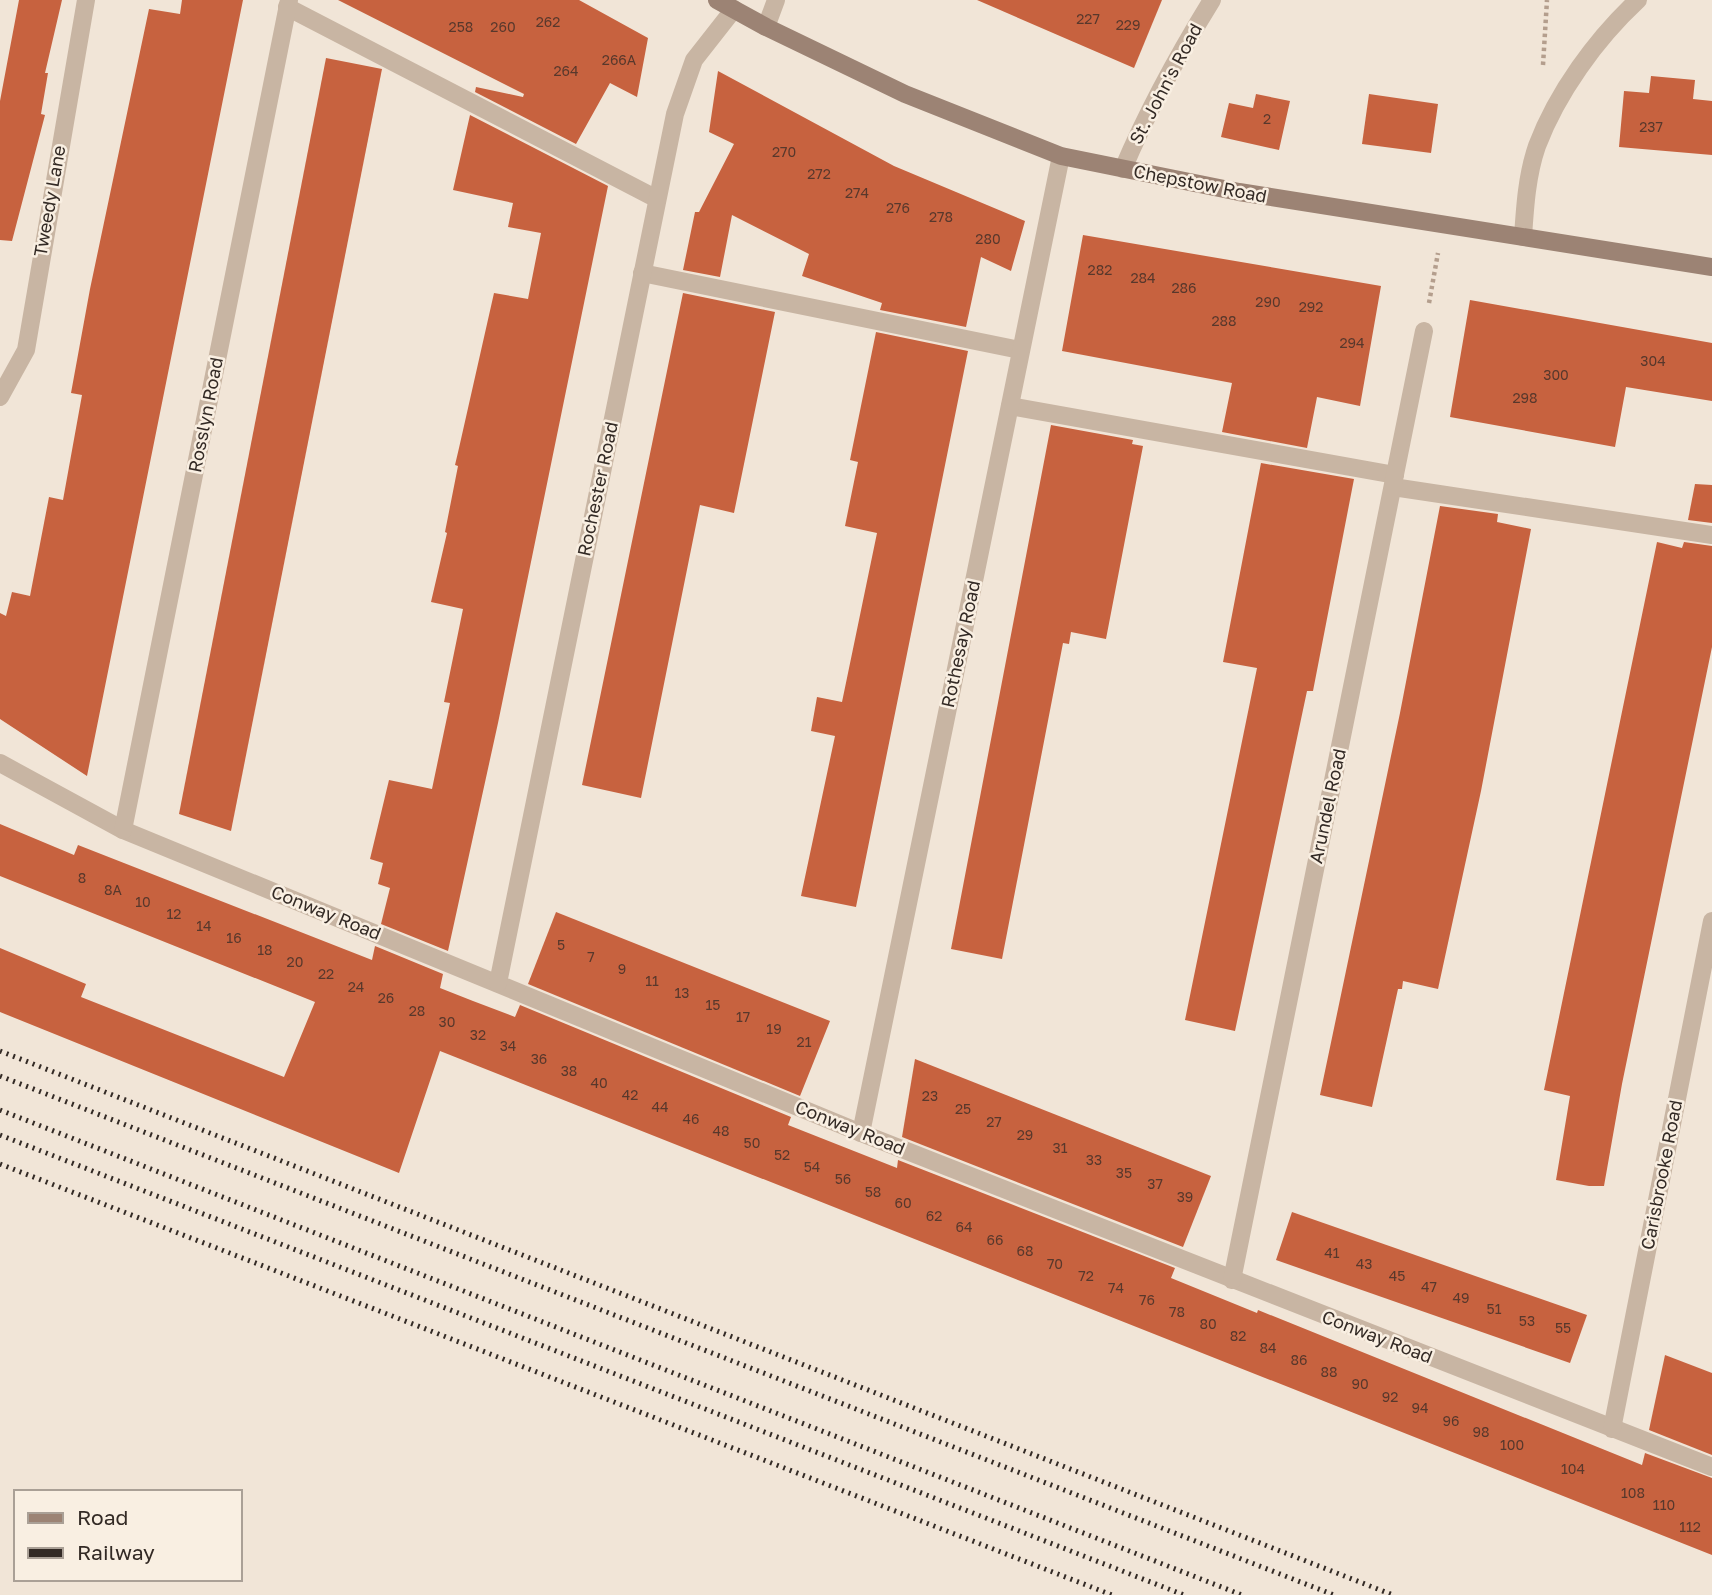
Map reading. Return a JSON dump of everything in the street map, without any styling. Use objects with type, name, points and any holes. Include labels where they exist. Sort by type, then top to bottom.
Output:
[{"type":"main road","name":"Chepstow Road","points":[[717,0],[766,27],[905,94],[1060,156],[1239,192],[1712,267]]},
{"type":"street","name":"Tweedy Lane","points":[[0,397],[26,350],[86,0]]},
{"type":"street","points":[[766,27],[776,0]]},
{"type":"street","name":"St. John's Road","points":[[1123,169],[1162,85],[1212,0]]},
{"type":"street","points":[[1522,237],[1531,170],[1538,146],[1555,109],[1596,47],[1638,0]]},
{"type":"street","points":[[288,4],[657,199]]},
{"type":"street","name":"Rosslyn Road","points":[[124,830],[288,4]]},
{"type":"street","name":"Rochester Road","points":[[498,983],[675,114],[694,60],[734,9]]},
{"type":"street","name":"Rothesay Road","points":[[861,1133],[1060,156]]},
{"type":"street","points":[[642,273],[1020,350]]},
{"type":"street","name":"Arundel Road","points":[[1232,1280],[1424,331]]},
{"type":"street","points":[[1010,406],[1394,481],[1712,535]]},
{"type":"street","name":"Conway Road","points":[[0,763],[124,830],[861,1133],[1712,1467]]},
{"type":"street","name":"Carisbrooke Road","points":[[1612,1429],[1712,921]]},
{"type":"building","points":[[19,0],[62,0],[45,73],[48,73],[41,114],[45,115],[12,241],[0,240],[0,101]]},
{"type":"building","points":[[182,0],[243,0],[87,776],[0,719],[0,613],[6,616],[12,592],[30,596],[49,497],[63,500],[82,395],[71,393],[149,9],[180,14]]},
{"type":"building","points":[[338,0],[579,0],[648,38],[637,97],[610,83],[576,144],[475,92],[476,87],[523,97],[524,94]]},
{"type":"building","points":[[977,0],[1162,0],[1134,68]]},
{"type":"building","points":[[326,58],[382,69],[231,831],[179,814]]},
{"type":"building","points":[[718,71],[894,166],[1025,221],[1011,271],[981,257],[966,327],[880,310],[882,303],[802,276],[809,254],[732,215],[720,277],[683,270],[695,212],[699,212],[734,144],[709,132]]},
{"type":"building","points":[[1651,76],[1695,80],[1693,99],[1712,101],[1712,155],[1619,147],[1624,91],[1649,93]]},
{"type":"building","points":[[1256,94],[1290,101],[1279,150],[1221,137],[1229,103],[1253,108]]},
{"type":"building","points":[[1369,94],[1438,104],[1431,153],[1362,144]]},
{"type":"building","points":[[470,115],[608,186],[498,723],[448,951],[381,924],[390,888],[378,884],[383,863],[370,859],[389,780],[432,789],[450,703],[444,702],[463,609],[431,602],[447,533],[445,532],[458,466],[455,465],[494,293],[528,299],[541,233],[508,227],[513,203],[453,190]]},
{"type":"building","points":[[1083,235],[1381,286],[1360,406],[1317,397],[1307,448],[1222,432],[1232,383],[1062,351]]},
{"type":"building","points":[[683,293],[775,312],[734,513],[700,505],[641,798],[582,785]]},
{"type":"building","points":[[1470,300],[1712,343],[1712,401],[1626,387],[1615,447],[1450,417]]},
{"type":"building","points":[[876,332],[968,351],[856,907],[801,896],[835,736],[811,731],[817,697],[842,702],[877,533],[845,526],[858,462],[850,460]]},
{"type":"building","points":[[1051,425],[1133,440],[1132,444],[1143,446],[1106,639],[1071,632],[1069,644],[1063,643],[1002,959],[951,949]]},
{"type":"building","points":[[1261,463],[1354,479],[1313,691],[1307,691],[1235,1031],[1185,1020],[1257,668],[1223,662]]},
{"type":"building","points":[[1695,484],[1712,485],[1712,523],[1688,520]]},
{"type":"building","points":[[1440,506],[1498,514],[1497,522],[1531,529],[1481,791],[1438,989],[1403,981],[1402,989],[1398,989],[1372,1107],[1320,1095],[1400,713]]},
{"type":"building","points":[[1657,542],[1682,548],[1684,542],[1712,546],[1712,647],[1622,1084],[1604,1186],[1589,1186],[1556,1180],[1570,1096],[1544,1090]]},
{"type":"building","points":[[0,824],[74,855],[78,845],[372,960],[375,946],[443,974],[440,988],[515,1017],[520,1005],[791,1117],[788,1125],[897,1168],[898,1160],[1175,1268],[1171,1278],[1257,1313],[1258,1310],[1642,1465],[1645,1453],[1712,1478],[1712,1555],[440,1051],[399,1173],[0,1012],[0,948],[86,984],[81,997],[284,1077],[315,1002],[0,876]]},
{"type":"building","points":[[556,912],[830,1021],[800,1096],[528,984]]},
{"type":"building","points":[[915,1059],[1211,1176],[1183,1247],[902,1137]]},
{"type":"building","points":[[1292,1212],[1587,1315],[1570,1363],[1276,1260]]},
{"type":"building","points":[[1665,1355],[1712,1373],[1712,1455],[1649,1430]]},
{"type":"railway","points":[[0,1051],[1393,1595]]},
{"type":"railway","points":[[0,1076],[1334,1595]]},
{"type":"railway","points":[[0,1110],[1242,1595]]},
{"type":"railway","points":[[0,1135],[1184,1595]]},
{"type":"railway","points":[[0,1164],[1112,1595]]}]
